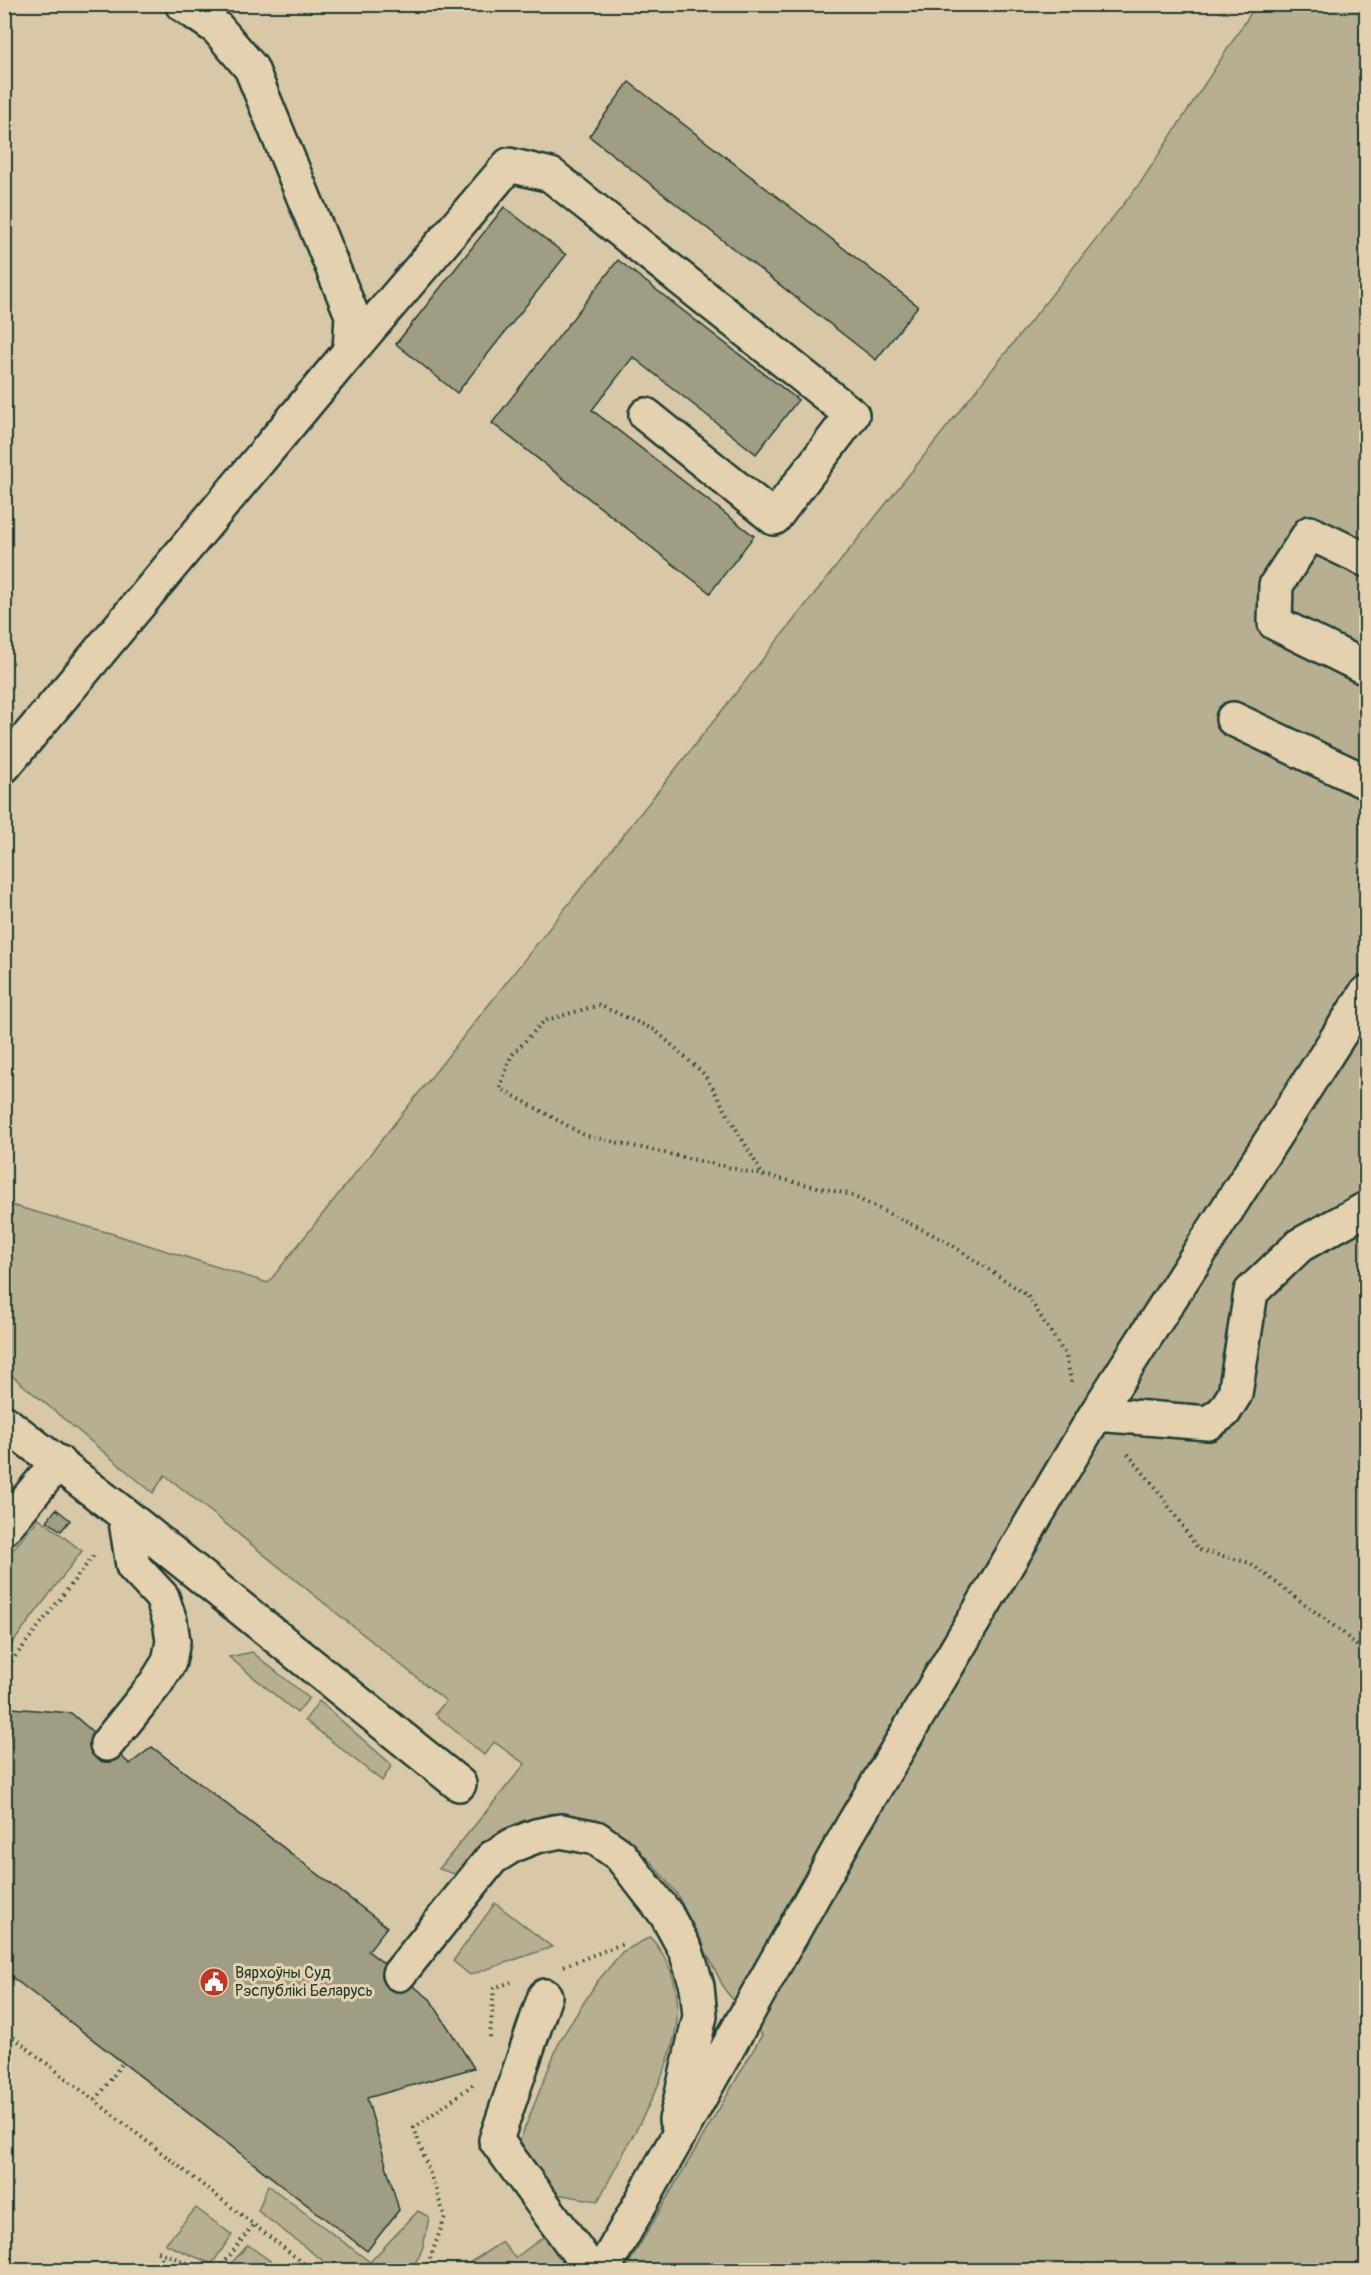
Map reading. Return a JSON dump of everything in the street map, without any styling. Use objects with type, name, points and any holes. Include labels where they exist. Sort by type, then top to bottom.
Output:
[{"type":"lane","points":[[182,4],[217,28],[251,68],[255,76],[352,315],[350,351]]},
{"type":"lane","points":[[4,766],[350,351],[509,165],[551,175],[852,415],[774,518],[646,415]]},
{"type":"lane","points":[[1366,560],[1310,533],[1276,585],[1275,623],[1366,668]]},
{"type":"lane","points":[[1233,719],[1366,782]]},
{"type":"lane","points":[[603,2271],[850,1830],[1089,1425],[1366,993]]},
{"type":"lane","points":[[1089,1425],[1208,1423],[1224,1412],[1235,1394],[1251,1292],[1300,1245],[1366,1209]]},
{"type":"lane","points":[[4,1422],[125,1515],[459,1785]]},
{"type":"lane","points":[[4,1528],[58,1462]]},
{"type":"lane","points":[[107,1744],[156,1683],[168,1662],[173,1641],[170,1621],[162,1597],[133,1566],[125,1515]]},
{"type":"lane","points":[[399,1974],[492,1858],[513,1845],[536,1836],[561,1832],[596,1838],[620,1855],[666,1914],[686,1951],[697,1986],[700,2016],[667,2157]]},
{"type":"lane","points":[[545,1996],[496,2140],[591,2271]]},
{"type":"path","points":[[1366,145],[1364,170],[1366,174]]},
{"type":"path","points":[[764,1177],[705,1075],[655,1030],[599,1005],[544,1021],[511,1056],[500,1088],[584,1135],[764,1177],[848,1194],[944,1240],[1027,1295],[1066,1356],[1089,1425],[1156,1488],[1199,1550],[1250,1563],[1343,1633],[1366,1654]]},
{"type":"path","points":[[4,1671],[125,1515]]},
{"type":"path","points":[[4,2030],[312,2271]]},
{"type":"path","points":[[96,2100],[123,2062]]},
{"type":"path","points":[[219,2271],[253,2225]]},
{"type":"path","points":[[168,2271],[158,2251],[204,2271]]},
{"type":"shaded area","points":[[1256,5],[1366,5],[1366,2270],[625,2270],[762,2035],[725,1990],[677,1894],[651,1862],[608,1825],[552,1813],[522,1821],[493,1835],[454,1874],[439,1869],[525,1764],[494,1742],[484,1755],[435,1714],[446,1701],[165,1475],[153,1493],[5,1370],[4,1203],[110,1233],[268,1283],[1141,182]]},
{"type":"shaded area","points":[[39,1518],[82,1551],[5,1653],[5,1559]]},
{"type":"shaded area","points":[[252,1652],[309,1698],[297,1713],[229,1657]]},
{"type":"shaded area","points":[[319,1701],[392,1765],[382,1781],[305,1720]]},
{"type":"shaded area","points":[[495,1903],[552,1947],[470,1975],[453,1961]]},
{"type":"shaded area","points":[[650,1937],[666,1960],[675,1984],[678,2008],[669,2057],[660,2081],[598,2201],[550,2193],[520,2140],[560,2040],[597,1982],[622,1952]]},
{"type":"shaded area","points":[[268,2185],[370,2262],[418,2211],[429,2217],[418,2259],[409,2270],[335,2270],[258,2211]]},
{"type":"shaded area","points":[[196,2208],[232,2235],[212,2264],[165,2244]]},
{"type":"shaded area","points":[[550,2232],[576,2270],[458,2270],[502,2242],[515,2258]]},
{"type":"shaded area","points":[[248,2245],[283,2270],[225,2270]]},
{"type":"building","points":[[629,82],[918,306],[876,360],[589,136]]},
{"type":"building","points":[[504,207],[566,255],[457,393],[396,344]]},
{"type":"building","points":[[618,260],[798,400],[756,454],[633,357],[592,410],[754,536],[710,593],[492,423]]},
{"type":"building","points":[[56,1509],[70,1520],[61,1531],[47,1521]]},
{"type":"building","name":"Вярхоўны Суд Рэспублікі Беларусь","points":[[12,1708],[71,1713],[130,1764],[152,1747],[387,1927],[368,1951],[430,1999],[474,2068],[367,2098],[399,2210],[367,2251],[4,1971],[4,1802]]},
{"type":"place","name":"Вярхоўны Суд Рэспублікі Беларусь","points":[[214,1982]]}]
